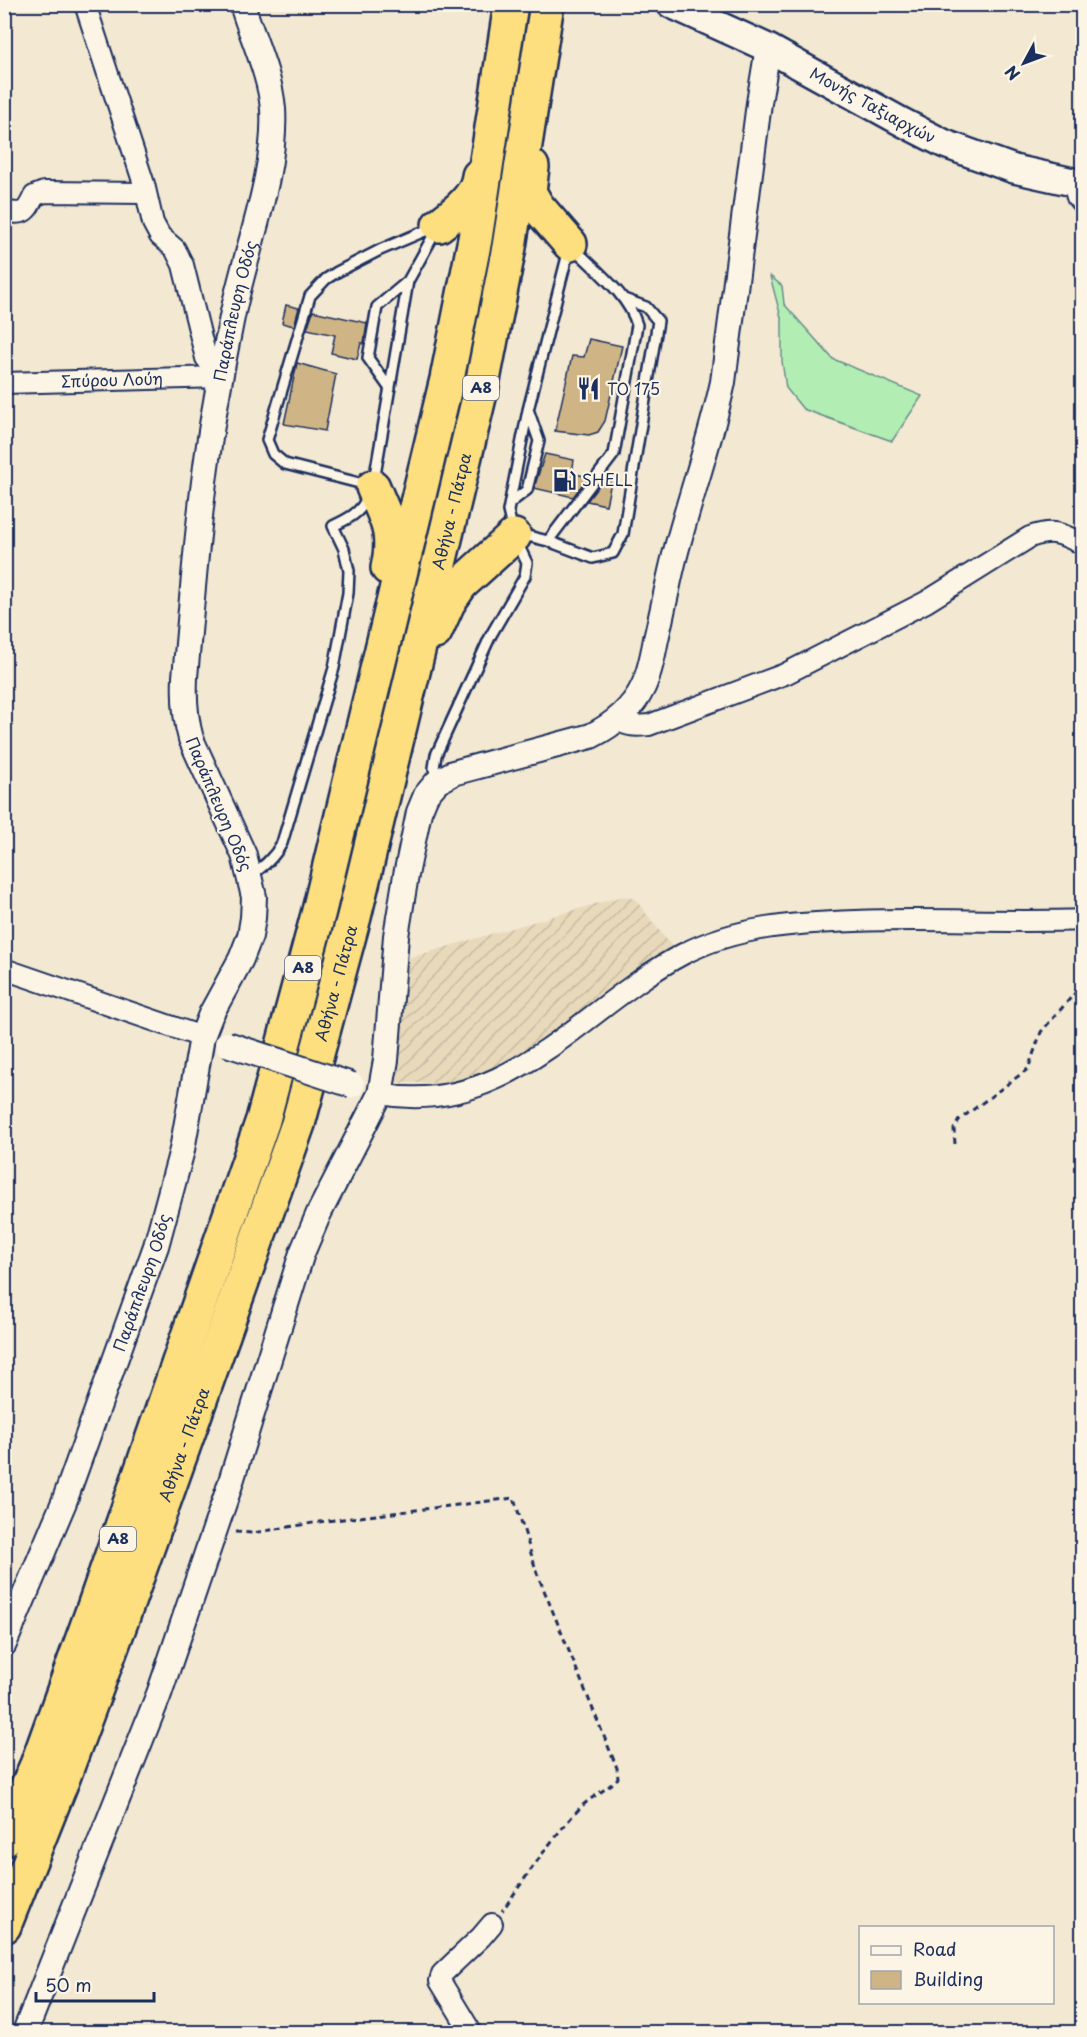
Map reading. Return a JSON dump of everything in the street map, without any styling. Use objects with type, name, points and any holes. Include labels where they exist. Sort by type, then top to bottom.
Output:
[{"type":"highway","name":"Αθήνα - Πάτρα","points":[[4,1839],[37,1765],[93,1610],[263,1120],[319,911],[447,379],[475,239],[511,4]]},
{"type":"highway","name":"Αθήνα - Πάτρα","points":[[4,1926],[63,1778],[122,1619],[298,1124],[354,917],[482,385],[509,247],[547,4]]},
{"type":"highway","points":[[439,225],[470,198],[478,181],[489,100],[503,63]]},
{"type":"highway","points":[[538,66],[536,131],[529,192],[537,206],[570,244]]},
{"type":"highway","points":[[371,696],[382,600],[392,550],[391,529],[373,487]]},
{"type":"highway","points":[[405,706],[448,603],[461,584],[514,536]]},
{"type":"main road","name":"Μονής Ταξιαρχών","points":[[671,4],[768,48],[945,144],[1014,170],[1079,190]]},
{"type":"street","points":[[85,4],[157,232],[175,249],[183,265],[207,358],[221,377]]},
{"type":"street","name":"Παράπλευρη Οδός","points":[[4,1644],[64,1502],[156,1246],[182,1150],[202,1037],[211,1014],[241,959],[250,936],[253,918],[254,897],[250,876],[234,831],[191,739],[186,722],[184,699],[208,450],[240,279],[267,172],[273,132],[273,106],[267,78],[242,4]]},
{"type":"street","points":[[25,2032],[159,1694],[214,1531],[302,1253],[319,1213],[380,1094],[386,1060],[396,936],[419,812],[426,795],[437,782],[467,768],[591,736],[618,720],[632,706],[650,667],[674,562],[718,405],[728,349],[745,206],[768,48]]},
{"type":"street","points":[[4,211],[18,214],[23,212],[27,210],[34,195],[44,192],[145,193]]},
{"type":"street","name":"Σπύρου Λούη","points":[[4,383],[221,377]]},
{"type":"street","points":[[618,720],[626,725],[649,725],[785,674],[927,602],[1030,537],[1045,532],[1059,533],[1083,544]]},
{"type":"street","points":[[4,969],[202,1037],[380,1094],[412,1097],[439,1096],[495,1080],[541,1055],[670,961],[699,946],[746,931],[783,925],[905,919],[1083,920]]},
{"type":"street","points":[[471,2032],[440,1981],[442,1974],[492,1924]]},
{"type":"lane","points":[[250,876],[266,866],[282,843],[334,668],[348,594],[349,571],[344,549],[333,526],[352,517],[364,505],[373,487],[408,281],[439,225]]},
{"type":"lane","points":[[373,487],[285,464],[273,454],[267,440],[310,297],[326,279],[337,272],[380,250],[439,225]]},
{"type":"lane","points":[[548,541],[614,454],[637,326],[633,313],[624,299],[570,244]]},
{"type":"lane","points":[[437,782],[434,768],[436,755],[491,635],[525,576],[527,563],[514,536],[508,511],[528,410],[570,244]]},
{"type":"lane","points":[[390,389],[368,358],[376,307],[408,281]]},
{"type":"lane","points":[[514,536],[548,541],[593,558],[613,553],[623,534],[658,321],[646,307],[624,299]]},
{"type":"lane","points":[[510,503],[527,490],[539,441],[528,410]]},
{"type":"path","points":[[955,1144],[954,1130],[959,1120],[1028,1069],[1041,1032],[1083,985]]},
{"type":"path","points":[[214,1531],[253,1533],[319,1522],[514,1498],[537,1572],[617,1768],[618,1778],[609,1788],[583,1806],[562,1829],[492,1924]]},
{"type":"shaded area","points":[[623,896],[635,899],[672,947],[540,1048],[516,1062],[473,1078],[440,1083],[396,1083],[393,1063],[398,961]]},
{"type":"green space","points":[[770,276],[782,286],[784,304],[833,359],[922,396],[892,441],[803,409],[786,388],[782,361],[782,321]]},
{"type":"building","points":[[286,305],[299,308],[294,326],[282,323]]},
{"type":"building","points":[[313,311],[367,323],[364,343],[361,343],[357,359],[331,353],[335,335],[307,329]]},
{"type":"building","name":"TO 175","points":[[589,339],[622,346],[605,421],[598,432],[589,435],[555,431],[572,356],[584,357]]},
{"type":"building","points":[[297,363],[336,374],[325,431],[284,424]]},
{"type":"building","points":[[545,454],[574,460],[572,473],[588,477],[573,497],[534,488]]},
{"type":"building","points":[[603,480],[611,482],[606,505],[587,501]]},
{"type":"place","name":"TO 175","points":[[589,389]]},
{"type":"place","name":"SHELL","points":[[564,480]]}]
